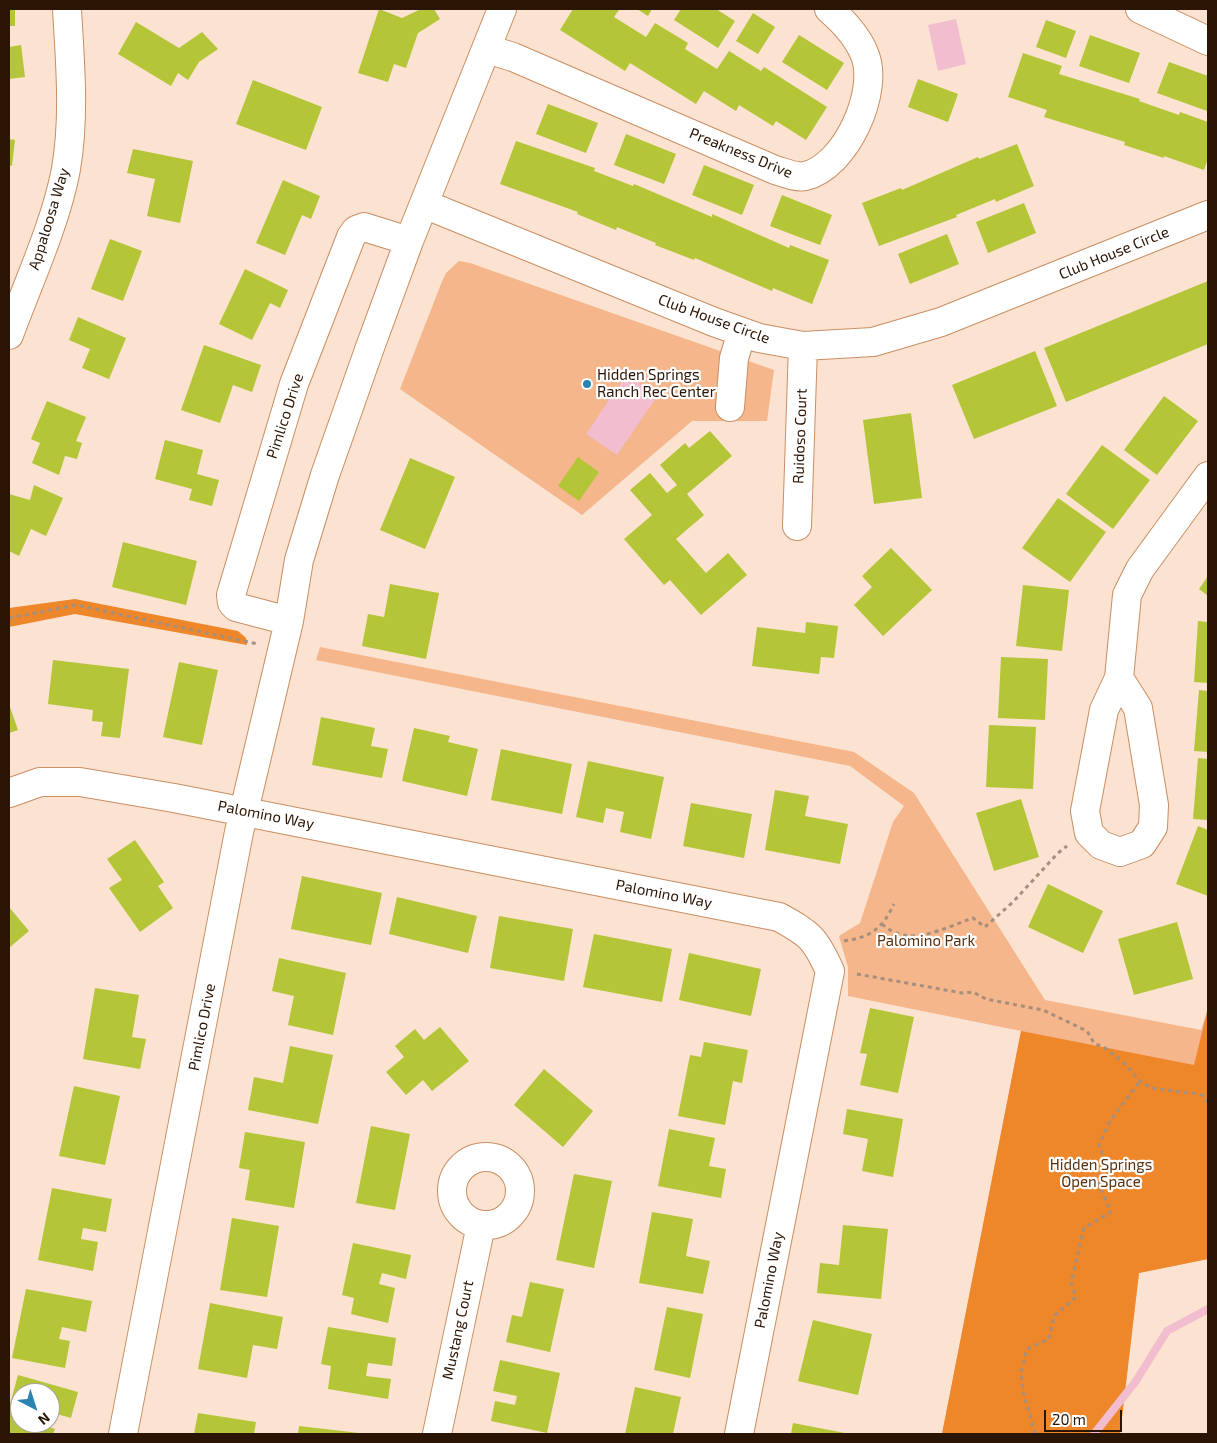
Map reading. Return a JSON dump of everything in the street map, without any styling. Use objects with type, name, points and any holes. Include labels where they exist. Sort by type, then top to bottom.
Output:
[{"type":"street","name":"Appaloosa Way","points":[[9,335],[50,226],[66,170],[71,119],[67,9]]},
{"type":"street","name":"Pimlico Drive","points":[[123,1434],[245,810],[289,622],[299,560],[325,475],[409,241],[502,9]]},
{"type":"street","name":"Preakness Drive","points":[[487,49],[513,57],[775,170],[803,177],[817,172],[831,162],[844,145],[861,111],[868,84],[865,54],[852,32],[829,9]]},
{"type":"street","points":[[1140,9],[1208,40]]},
{"type":"street","name":"Club House Circle","points":[[424,204],[742,332],[759,338],[803,346],[873,342],[941,322],[1208,215]]},
{"type":"street","name":"Pimlico Drive","points":[[289,622],[236,607],[232,603],[231,596],[294,384],[351,237],[356,230],[364,227],[409,241]]},
{"type":"street","points":[[730,406],[734,358],[742,332]]},
{"type":"street","name":"Ruidoso Court","points":[[797,526],[803,346]]},
{"type":"street","points":[[1119,678],[1138,708],[1154,802],[1153,827],[1142,844],[1120,852],[1101,845],[1089,833],[1085,811],[1107,702],[1119,678],[1127,595],[1140,569],[1208,476]]},
{"type":"street","name":"Palomino Way","points":[[9,793],[40,782],[80,782],[245,810],[779,917],[806,931],[818,945],[830,971],[739,1434]]},
{"type":"street","name":"Mustang Court","points":[[437,1434],[481,1225]]},
{"type":"path","points":[[9,618],[76,605],[258,644]]},
{"type":"path","points":[[882,924],[890,932],[906,936],[928,935],[973,918],[985,927],[1018,897],[1058,853],[1075,840],[1089,833]]},
{"type":"path","points":[[838,942],[859,940],[886,921],[894,904]]},
{"type":"path","points":[[854,973],[962,993],[973,992],[986,999],[1043,1010],[1087,1031],[1094,1044],[1105,1048],[1123,1062],[1140,1081],[1151,1088],[1199,1094],[1204,1096],[1208,1103]]},
{"type":"path","points":[[1035,1434],[1023,1391],[1021,1372],[1027,1349],[1049,1339],[1054,1316],[1076,1297],[1071,1283],[1084,1228],[1111,1212],[1098,1184],[1104,1157],[1099,1145],[1110,1121],[1140,1081]]},
{"type":"green space","name":"Hidden Springs Ranch Rec Center","points":[[459,261],[470,263],[774,370],[767,421],[692,421],[582,515],[400,389],[446,273]]},
{"type":"green space","points":[[75,599],[238,631],[246,638],[247,645],[75,614],[9,627],[9,608]]},
{"type":"green space","name":"Hidden Springs Open Space","points":[[320,647],[854,752],[914,793],[1045,1000],[1201,1030],[1208,1008],[1208,1259],[1139,1273],[1120,1434],[942,1434],[1021,1031],[848,996],[848,967],[839,936],[860,923],[893,822],[904,806],[850,766],[316,660]]},
{"type":"green space","name":"Hidden Springs Open Space","points":[[1208,1008],[1208,1259],[1139,1273],[1120,1434],[942,1434],[1021,1031],[1194,1065]]},
{"type":"shaded area","points":[[956,19],[966,64],[938,71],[928,25]]},
{"type":"shaded area","points":[[626,375],[658,395],[617,455],[586,434]]},
{"type":"building","points":[[9,9],[15,9],[15,26],[9,26]]},
{"type":"building","points":[[379,9],[402,18],[421,9],[434,9],[440,19],[418,33],[406,68],[394,64],[388,82],[358,73]]},
{"type":"building","points":[[573,9],[617,9],[619,10],[614,17],[646,37],[655,23],[688,43],[685,49],[717,69],[729,51],[761,71],[764,67],[827,107],[806,140],[776,121],[773,126],[739,105],[736,111],[704,91],[696,104],[630,63],[625,71],[560,30]]},
{"type":"building","points":[[637,9],[652,9],[648,16]]},
{"type":"building","points":[[681,9],[716,9],[735,21],[718,48],[674,20]]},
{"type":"building","points":[[753,13],[775,27],[758,54],[736,41]]},
{"type":"building","points":[[1046,20],[1076,31],[1066,58],[1036,47]]},
{"type":"building","points":[[136,22],[179,48],[202,32],[218,49],[199,62],[188,80],[178,73],[171,86],[118,54]]},
{"type":"building","points":[[799,35],[844,63],[827,90],[782,62]]},
{"type":"building","points":[[1090,35],[1140,53],[1129,83],[1079,66]]},
{"type":"building","points":[[21,45],[25,77],[9,79],[9,47]]},
{"type":"building","points":[[1023,53],[1062,66],[1059,74],[1140,99],[1139,101],[1179,115],[1180,112],[1208,122],[1208,158],[1204,170],[1124,145],[1125,142],[1044,117],[1047,110],[1008,97]]},
{"type":"building","points":[[1169,62],[1208,76],[1207,111],[1157,93]]},
{"type":"building","points":[[918,79],[958,94],[948,122],[908,107]]},
{"type":"building","points":[[253,80],[322,107],[306,150],[236,124]]},
{"type":"building","points":[[548,104],[598,123],[586,153],[536,134]]},
{"type":"building","points":[[626,134],[676,154],[664,184],[614,165]]},
{"type":"building","points":[[9,139],[15,140],[12,166],[9,165]]},
{"type":"building","points":[[516,141],[595,168],[594,171],[633,186],[634,184],[712,217],[712,214],[789,248],[790,245],[829,260],[812,304],[773,288],[772,291],[695,258],[694,260],[655,245],[656,243],[617,227],[616,230],[577,214],[578,212],[500,184]]},
{"type":"building","points":[[1017,144],[1034,186],[996,202],[995,199],[956,215],[957,217],[879,246],[862,203],[901,188],[902,190],[978,157],[979,159]]},
{"type":"building","points":[[133,149],[193,161],[180,223],[147,216],[155,179],[127,173]]},
{"type":"building","points":[[704,165],[754,185],[742,215],[692,195]]},
{"type":"building","points":[[283,180],[320,196],[311,219],[302,215],[285,255],[256,243]]},
{"type":"building","points":[[782,195],[832,215],[820,245],[770,226]]},
{"type":"building","points":[[1024,203],[1036,233],[988,253],[976,222]]},
{"type":"building","points":[[947,234],[959,264],[910,284],[898,254]]},
{"type":"building","points":[[110,239],[142,251],[123,301],[91,289]]},
{"type":"building","points":[[245,269],[288,290],[280,308],[270,303],[252,340],[219,324]]},
{"type":"building","points":[[1208,281],[1208,344],[1066,402],[1044,348]]},
{"type":"building","points":[[78,317],[126,338],[109,379],[82,368],[90,349],[69,340]]},
{"type":"building","points":[[204,345],[261,365],[252,392],[233,385],[220,423],[181,410]]},
{"type":"building","points":[[1035,351],[1057,406],[974,439],[952,385]]},
{"type":"building","points":[[1164,396],[1198,421],[1157,475],[1124,450]]},
{"type":"building","points":[[47,401],[86,417],[76,441],[82,443],[77,459],[65,456],[59,475],[32,463],[40,443],[31,439]]},
{"type":"building","points":[[911,413],[922,498],[874,504],[863,420]]},
{"type":"building","points":[[710,431],[732,456],[687,494],[704,515],[676,539],[706,573],[728,553],[747,575],[701,615],[670,580],[664,585],[624,539],[652,515],[630,490],[650,473],[667,493],[677,485],[660,465],[685,443],[689,448]]},
{"type":"building","points":[[165,440],[203,450],[197,474],[219,480],[212,506],[189,500],[192,489],[155,479]]},
{"type":"building","points":[[1102,445],[1150,480],[1113,529],[1066,494]]},
{"type":"building","points":[[578,457],[599,472],[579,501],[558,486]]},
{"type":"building","points":[[410,458],[455,477],[425,549],[380,530]]},
{"type":"building","points":[[34,485],[63,498],[46,536],[31,529],[19,556],[9,551],[9,494],[30,500]]},
{"type":"building","points":[[1058,498],[1106,532],[1070,582],[1022,548]]},
{"type":"building","points":[[123,542],[197,561],[186,605],[112,587]]},
{"type":"building","points":[[891,548],[932,590],[883,636],[854,605],[872,587],[862,576]]},
{"type":"building","points":[[1208,576],[1208,596],[1199,589]]},
{"type":"building","points":[[390,584],[439,593],[426,659],[362,646],[368,614],[384,617]]},
{"type":"building","points":[[1023,585],[1069,590],[1062,651],[1016,646]]},
{"type":"building","points":[[1198,621],[1208,622],[1208,683],[1194,682]]},
{"type":"building","points":[[806,622],[838,626],[834,658],[821,657],[819,674],[752,666],[757,627],[805,633]]},
{"type":"building","points":[[1001,657],[1048,659],[1045,720],[998,718]]},
{"type":"building","points":[[53,660],[129,669],[120,738],[101,736],[103,722],[92,721],[93,710],[48,704]]},
{"type":"building","points":[[179,662],[218,670],[202,745],[163,737]]},
{"type":"building","points":[[1199,690],[1208,691],[1208,752],[1194,751]]},
{"type":"building","points":[[9,704],[18,730],[9,733]]},
{"type":"building","points":[[321,717],[375,728],[371,746],[388,749],[382,778],[312,765]]},
{"type":"building","points":[[989,725],[1036,727],[1033,789],[986,787]]},
{"type":"building","points":[[414,728],[450,736],[448,742],[478,749],[467,796],[402,781]]},
{"type":"building","points":[[501,749],[572,764],[562,814],[491,800]]},
{"type":"building","points":[[1198,758],[1208,759],[1208,820],[1193,819]]},
{"type":"building","points":[[588,761],[664,777],[651,839],[620,832],[624,812],[606,808],[603,823],[576,817]]},
{"type":"building","points":[[775,790],[809,796],[805,816],[848,824],[840,864],[765,850]]},
{"type":"building","points":[[1021,799],[1039,857],[994,871],[976,813]]},
{"type":"building","points":[[691,803],[752,814],[744,858],[683,846]]},
{"type":"building","points":[[1198,826],[1208,830],[1208,896],[1176,884]]},
{"type":"building","points":[[135,840],[164,882],[158,886],[173,908],[140,932],[109,888],[122,880],[107,859]]},
{"type":"building","points":[[302,876],[382,893],[371,945],[291,929]]},
{"type":"building","points":[[1048,884],[1103,911],[1083,953],[1028,927]]},
{"type":"building","points":[[397,897],[477,916],[468,953],[389,934]]},
{"type":"building","points":[[9,907],[29,931],[9,948]]},
{"type":"building","points":[[499,916],[573,929],[564,981],[490,968]]},
{"type":"building","points":[[1177,922],[1193,979],[1134,995],[1118,939]]},
{"type":"building","points":[[594,934],[672,949],[662,1002],[583,987]]},
{"type":"building","points":[[689,953],[761,969],[751,1016],[679,1000]]},
{"type":"building","points":[[279,958],[346,973],[333,1035],[288,1025],[294,996],[272,991]]},
{"type":"building","points":[[95,988],[139,995],[132,1037],[146,1039],[140,1069],[83,1059]]},
{"type":"building","points":[[870,1008],[914,1017],[898,1093],[860,1085],[867,1054],[860,1053]]},
{"type":"building","points":[[440,1027],[469,1061],[432,1091],[423,1080],[406,1095],[386,1072],[404,1057],[395,1046],[415,1029],[424,1040]]},
{"type":"building","points":[[704,1042],[748,1050],[742,1083],[733,1081],[725,1125],[678,1116],[690,1055],[701,1057]]},
{"type":"building","points":[[290,1046],[333,1055],[318,1124],[248,1110],[254,1077],[283,1083]]},
{"type":"building","points":[[544,1069],[593,1111],[563,1147],[514,1105]]},
{"type":"building","points":[[74,1086],[120,1096],[105,1165],[59,1156]]},
{"type":"building","points":[[847,1109],[903,1119],[893,1177],[862,1171],[868,1139],[843,1134]]},
{"type":"building","points":[[371,1126],[410,1134],[395,1210],[356,1203]]},
{"type":"building","points":[[669,1129],[715,1138],[709,1166],[726,1169],[721,1198],[658,1186]]},
{"type":"building","points":[[245,1132],[305,1142],[294,1208],[245,1200],[250,1170],[239,1168]]},
{"type":"building","points":[[574,1174],[612,1181],[594,1268],[556,1260]]},
{"type":"building","points":[[52,1188],[112,1199],[106,1232],[83,1228],[81,1239],[98,1242],[93,1271],[38,1260]]},
{"type":"building","points":[[652,1212],[693,1219],[686,1256],[710,1261],[703,1294],[639,1283]]},
{"type":"building","points":[[232,1218],[279,1226],[267,1297],[220,1290]]},
{"type":"building","points":[[843,1225],[888,1229],[881,1299],[817,1293],[820,1263],[839,1265]]},
{"type":"building","points":[[353,1243],[411,1255],[406,1279],[382,1273],[379,1284],[395,1288],[388,1323],[351,1314],[354,1298],[342,1295]]},
{"type":"building","points":[[530,1282],[564,1289],[550,1352],[506,1342],[512,1315],[522,1317]]},
{"type":"building","points":[[26,1289],[92,1301],[86,1332],[62,1327],[59,1339],[70,1341],[65,1368],[12,1358]]},
{"type":"building","points":[[210,1303],[283,1317],[277,1349],[253,1345],[247,1378],[198,1369]]},
{"type":"building","points":[[667,1307],[703,1314],[690,1378],[654,1370]]},
{"type":"building","points":[[813,1320],[872,1334],[858,1395],[798,1381]]},
{"type":"building","points":[[328,1327],[396,1338],[392,1366],[368,1363],[366,1376],[391,1379],[388,1399],[328,1389],[331,1366],[321,1364]]},
{"type":"building","points":[[500,1360],[560,1373],[547,1433],[491,1421],[495,1401],[515,1405],[517,1396],[493,1391]]},
{"type":"building","points":[[18,1375],[46,1383],[16,1383]]},
{"type":"building","points":[[60,1387],[78,1392],[71,1418],[60,1415]]},
{"type":"building","points":[[635,1387],[681,1397],[673,1434],[625,1434]]},
{"type":"building","points":[[10,1404],[10,1433],[53,1434],[9,1434]]},
{"type":"building","points":[[198,1413],[256,1422],[254,1434],[194,1434]]},
{"type":"building","points":[[793,1423],[845,1433],[845,1434],[791,1434]]},
{"type":"building","points":[[299,1426],[359,1433],[359,1434],[298,1434]]},
{"type":"waterway","points":[[1094,1434],[1136,1381],[1167,1331],[1208,1309]]},
{"type":"place","name":"Hidden Springs Ranch Rec Center","points":[[587,384]]},
{"type":"park label","name":"Palomino Park","points":[[926,941]]}]
